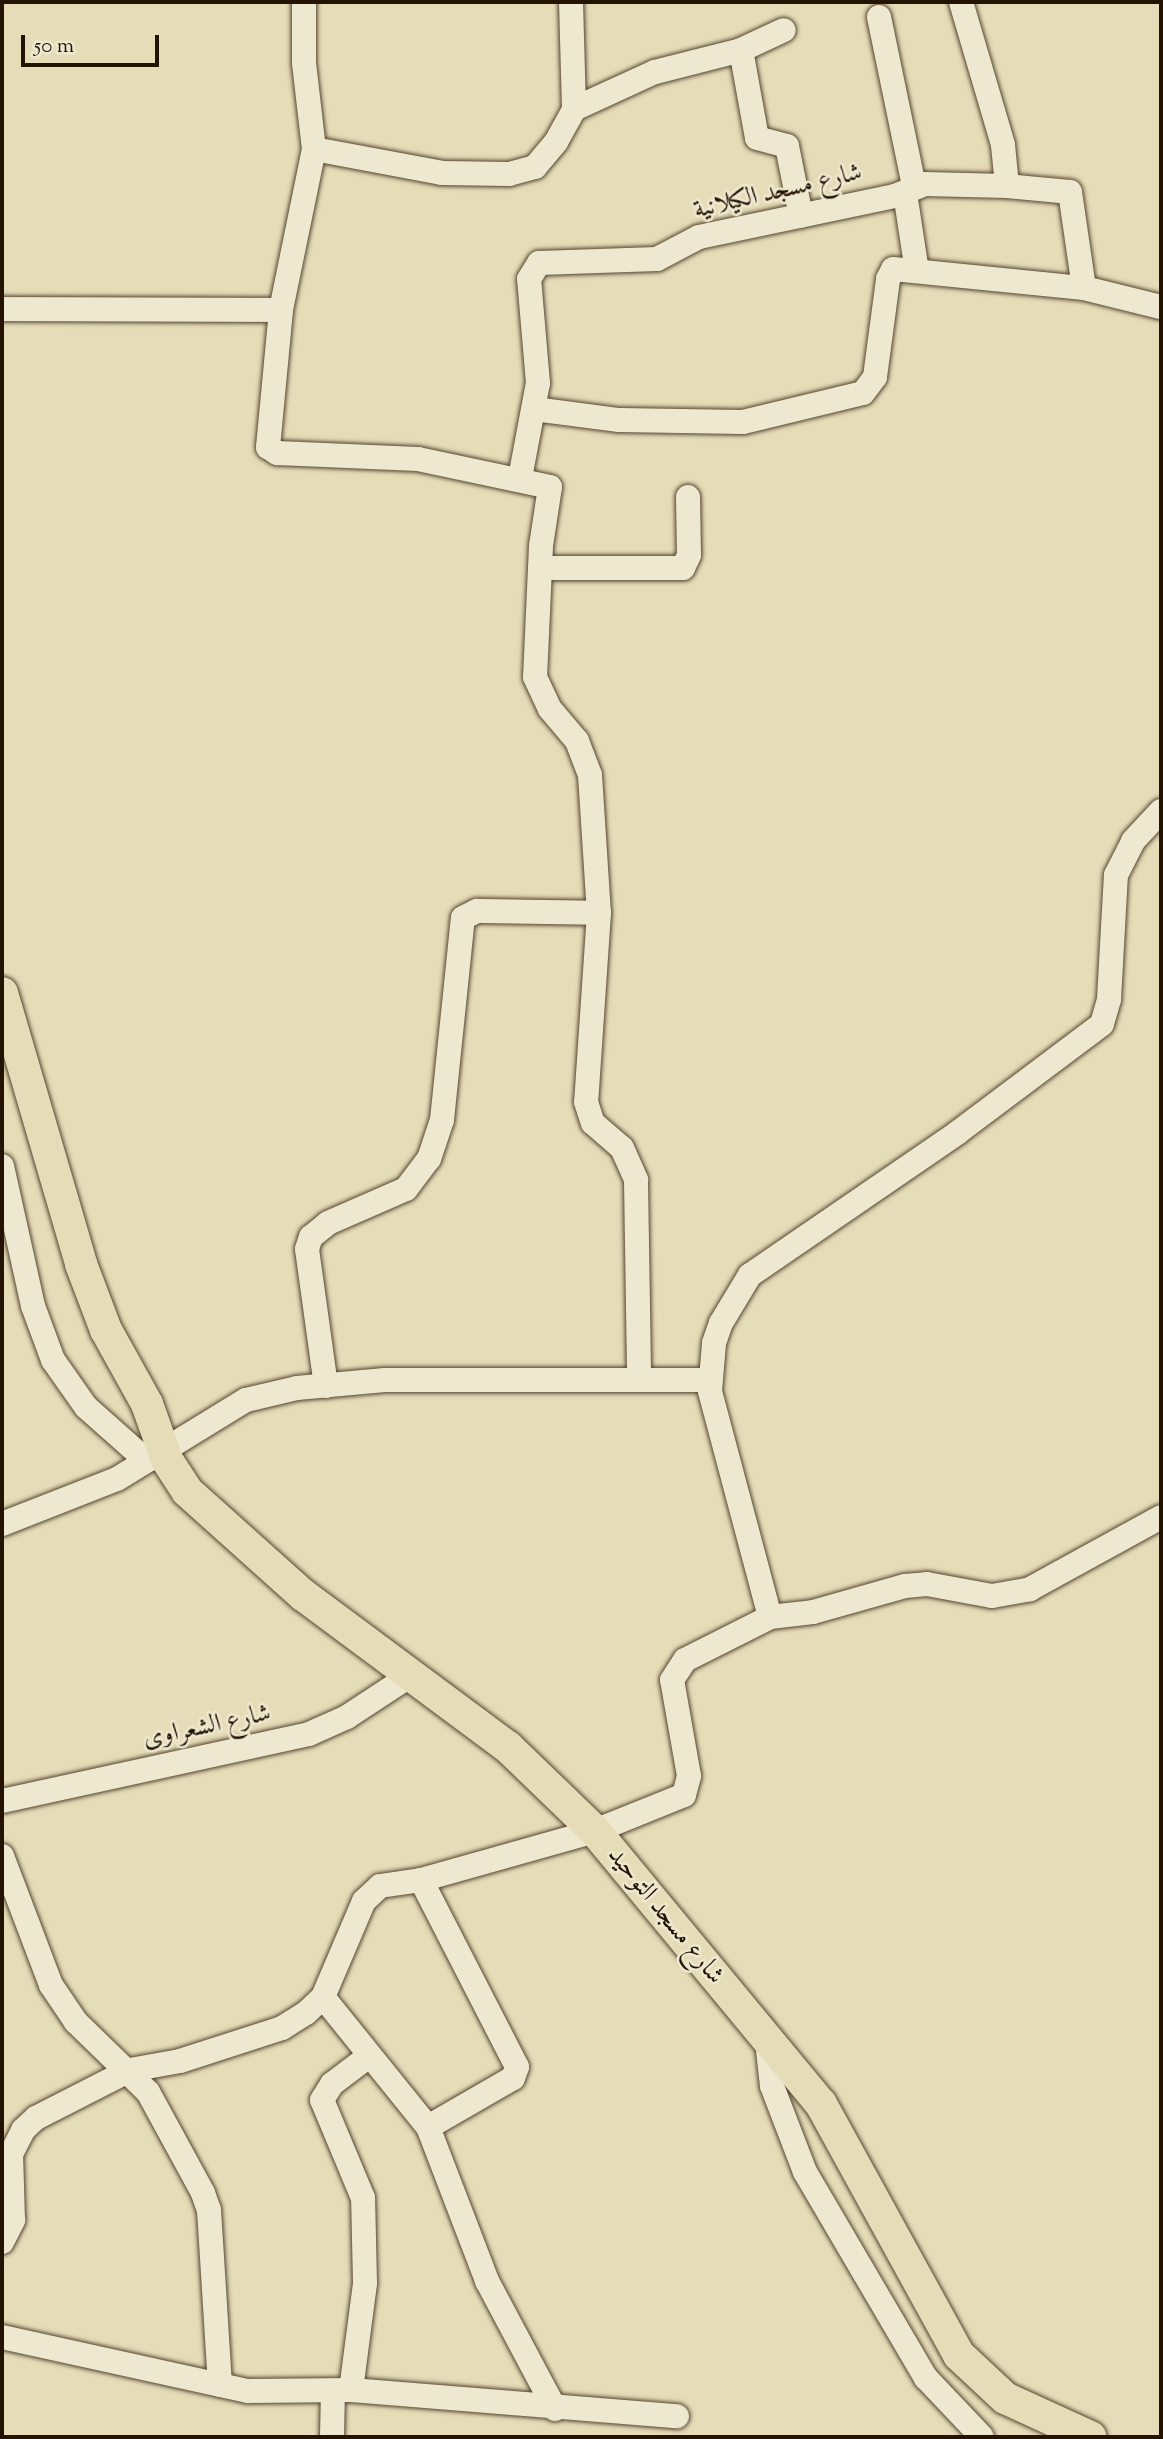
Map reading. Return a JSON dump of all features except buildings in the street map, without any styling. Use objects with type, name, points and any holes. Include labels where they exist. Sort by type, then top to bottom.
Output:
[{"type":"main road","name":"شارع مسجد التوحيد","points":[[2,993],[81,1264],[106,1330],[147,1404],[155,1456],[201,1507],[303,1595],[508,1746],[595,1831],[821,2104],[843,2138],[959,2355],[1005,2398],[1090,2437]]},
{"type":"street","points":[[304,2],[303,63],[314,149],[281,310],[271,451],[418,459],[520,478],[551,488],[540,568],[535,677],[550,709],[577,741],[590,775],[599,914],[586,1102],[593,1123],[622,1148],[636,1180],[639,1378]]},
{"type":"street","points":[[314,149],[442,173],[509,174],[535,167],[546,156],[574,109],[571,2]]},
{"type":"street","points":[[961,2],[1003,145],[1007,186]]},
{"type":"street","points":[[879,17],[909,189],[917,271]]},
{"type":"street","points":[[574,109],[655,72],[741,50],[784,30]]},
{"type":"street","points":[[741,50],[757,138],[787,146],[802,216]]},
{"type":"street","name":"شارع مسجد الكيلانية","points":[[520,478],[534,409],[538,354],[529,279],[539,263],[657,259],[699,237],[802,216],[909,189],[1007,186],[1070,192],[1084,288]]},
{"type":"street","points":[[534,409],[619,420],[743,422],[863,393],[875,377],[890,274],[897,268],[1084,288],[1161,307]]},
{"type":"street","points":[[2,309],[281,310]]},
{"type":"street","points":[[540,568],[683,568],[689,555],[688,497]]},
{"type":"street","points":[[770,1617],[718,1428],[710,1380],[714,1343],[721,1323],[750,1275],[947,1140],[1102,1024],[1110,999],[1115,875],[1133,841],[1161,811]]},
{"type":"street","points":[[326,1385],[307,1265],[311,1237],[328,1223],[406,1189],[429,1159],[442,1120],[463,918],[477,911],[599,914]]},
{"type":"street","points":[[2,1166],[33,1306],[53,1360],[86,1407],[155,1456]]},
{"type":"street","points":[[2,1524],[79,1496],[155,1456],[246,1400],[326,1385],[385,1380],[710,1380]]},
{"type":"street","points":[[2,2242],[13,2220],[11,2154],[23,2130],[36,2118],[130,2070],[180,2061],[282,2028],[324,1997],[372,1892],[380,1886],[421,1880],[595,1831],[684,1795],[689,1776],[672,1677],[685,1660],[770,1617],[813,1612],[915,1584],[992,1595],[1030,1589],[1161,1517]]},
{"type":"street","name":"شارع الشعراوى","points":[[2,1801],[309,1734],[347,1717],[411,1675]]},
{"type":"street","points":[[2,1856],[51,1985],[76,2022],[130,2070],[183,2151],[209,2210],[220,2385]]},
{"type":"street","points":[[421,1880],[517,2067],[513,2078],[428,2127]]},
{"type":"street","points":[[324,1997],[428,2127],[487,2281],[555,2409]]},
{"type":"street","points":[[767,2041],[772,2086],[805,2172],[926,2378],[982,2437]]},
{"type":"street","points":[[332,2437],[365,2283],[363,2198],[322,2101],[331,2084],[369,2056]]},
{"type":"street","points":[[2,2337],[248,2390],[342,2390],[555,2409],[677,2416]]}]
